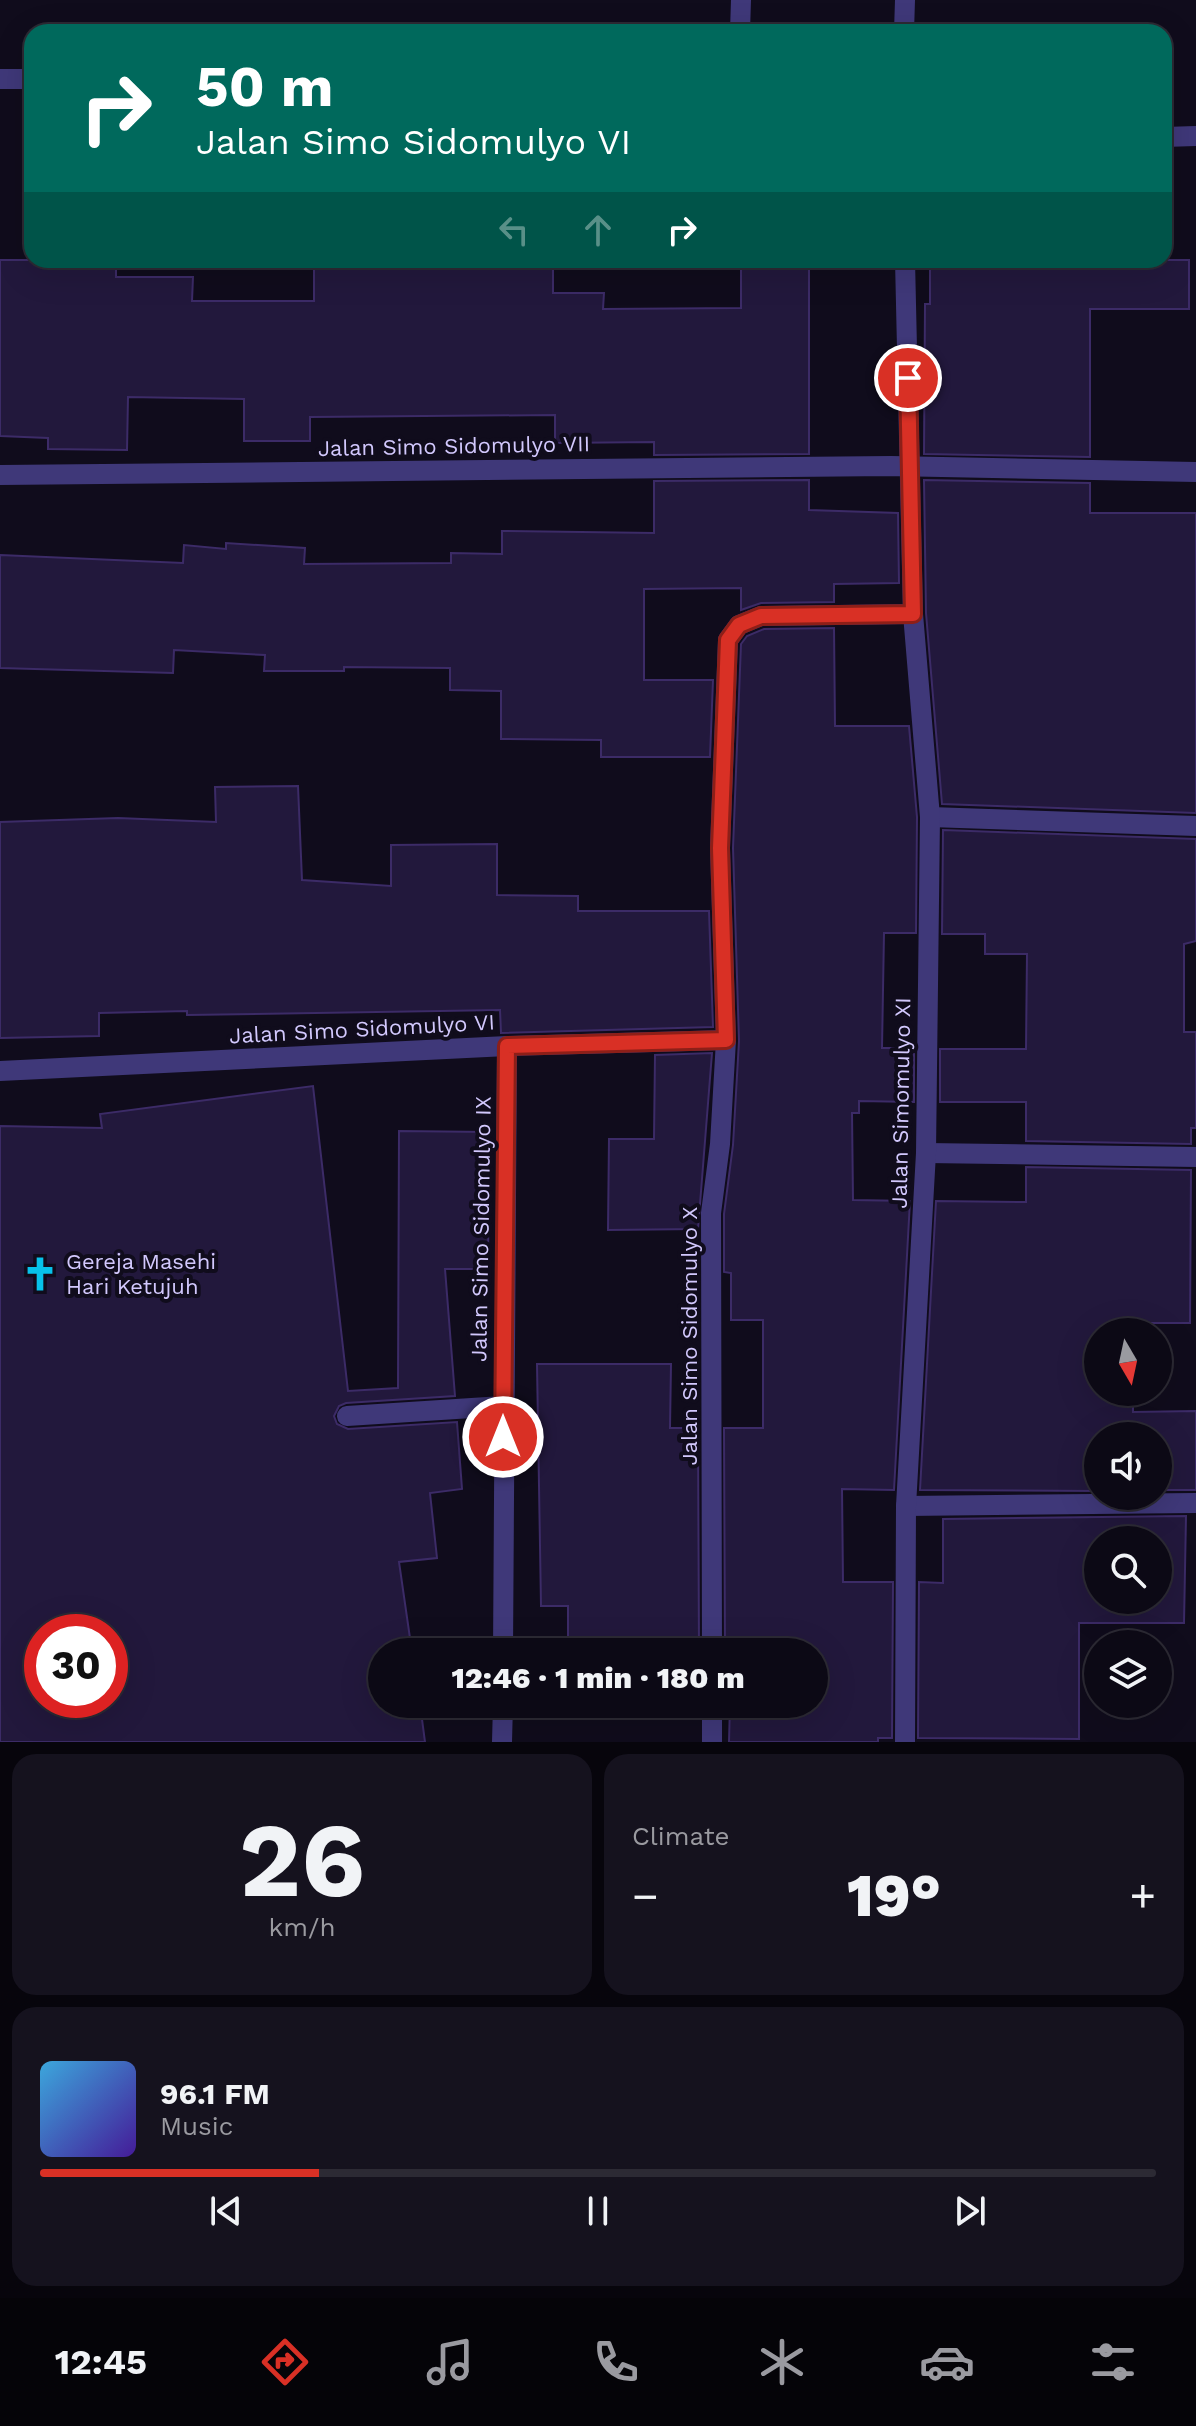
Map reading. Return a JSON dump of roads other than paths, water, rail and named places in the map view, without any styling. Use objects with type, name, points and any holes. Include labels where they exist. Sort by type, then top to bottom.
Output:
[{"type":"street","points":[[740,24],[741,0]]},
{"type":"street","points":[[904,24],[905,0]]},
{"type":"street","points":[[0,79],[24,79]]},
{"type":"street","points":[[1172,137],[1196,136]]},
{"type":"street","name":"Jalan Simomulyo XI","points":[[905,268],[913,614],[930,817],[926,1153],[906,1506],[905,1742]]},
{"type":"street","name":"Jalan Simo Sidomulyo VII","points":[[0,475],[909,466],[1196,472]]},
{"type":"street","name":"Jalan Simo Sidomulyo X","points":[[712,1638],[711,1213],[720,1144],[726,1040],[720,848],[728,640],[739,625],[761,616],[913,614]]},
{"type":"street","points":[[930,817],[1196,826]]},
{"type":"street","name":"Jalan Simo Sidomulyo VI","points":[[0,1071],[507,1046],[726,1040]]},
{"type":"street","name":"Jalan Simo Sidomulyo IX","points":[[503,1638],[507,1046]]},
{"type":"street","points":[[926,1153],[1196,1157]]},
{"type":"street","points":[[347,1416],[503,1406]]},
{"type":"street","points":[[906,1506],[1196,1503]]},
{"type":"street","points":[[502,1742],[503,1718]]},
{"type":"street","points":[[712,1718],[712,1742]]},
{"type":"place","name":"Gereja Masehi Hari Ketujuh","points":[[40,1274]]}]
